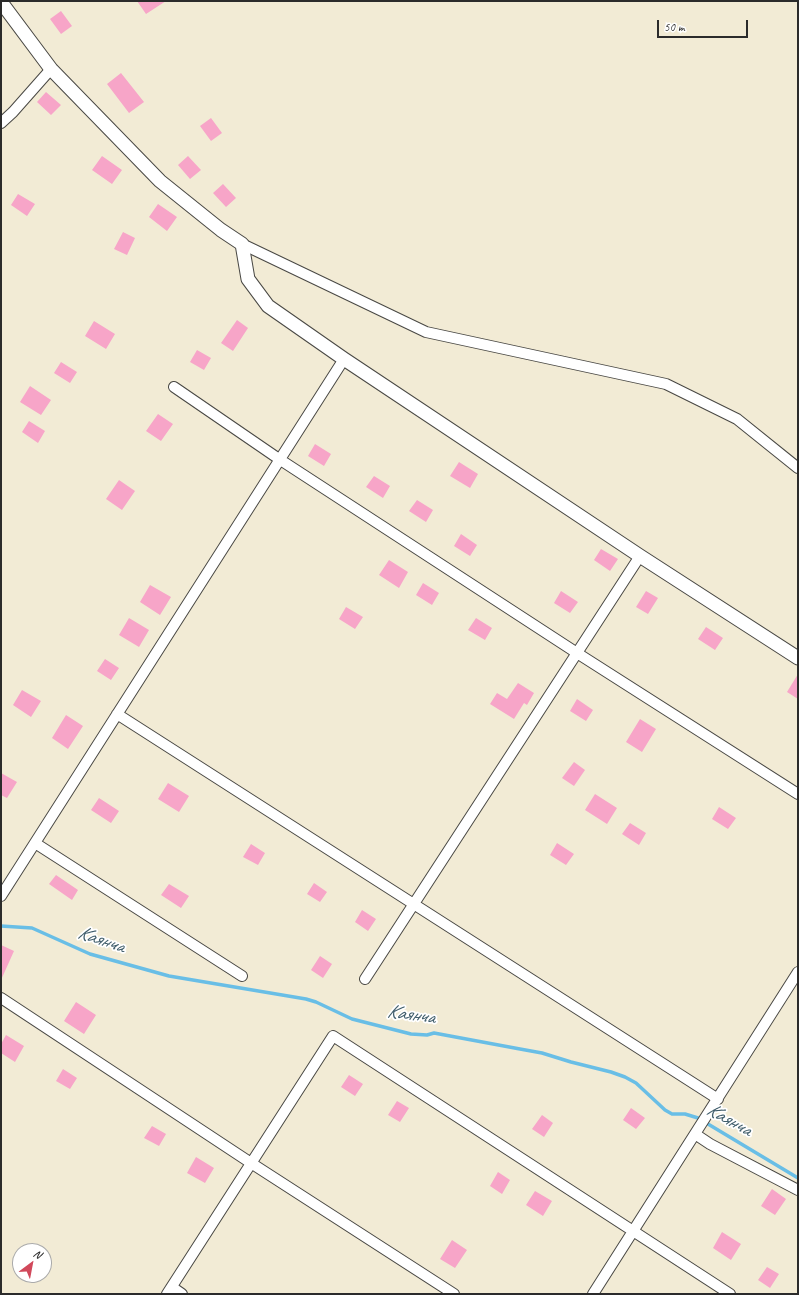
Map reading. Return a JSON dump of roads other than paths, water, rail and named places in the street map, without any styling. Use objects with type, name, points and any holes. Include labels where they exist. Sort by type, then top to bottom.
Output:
[{"type":"street","points":[[1,2],[51,69],[160,181],[221,230],[242,244],[426,332],[666,384],[737,419],[798,468]]},
{"type":"street","points":[[1,123],[13,112],[51,69]]},
{"type":"street","points":[[242,244],[248,279],[268,306],[344,359],[640,556],[798,658]]},
{"type":"street","points":[[1,896],[344,359]]},
{"type":"street","points":[[174,387],[279,459],[577,653],[798,794]]},
{"type":"street","points":[[365,979],[640,556]]},
{"type":"street","points":[[117,714],[718,1098]]},
{"type":"street","points":[[35,843],[242,976]]},
{"type":"street","points":[[593,1294],[798,972]]},
{"type":"street","points":[[1,998],[251,1163],[454,1294]]},
{"type":"street","points":[[182,1294],[169,1291],[333,1036],[730,1294]]},
{"type":"street","points":[[695,1134],[710,1144],[798,1190]]},
{"type":"waterway","name":"Каянча","points":[[1,926],[32,928],[90,954],[169,976],[306,999],[316,1002],[352,1019],[411,1034],[427,1035],[434,1033],[542,1053],[611,1072],[636,1083],[665,1110],[672,1114],[685,1114],[698,1118],[798,1178]]}]
